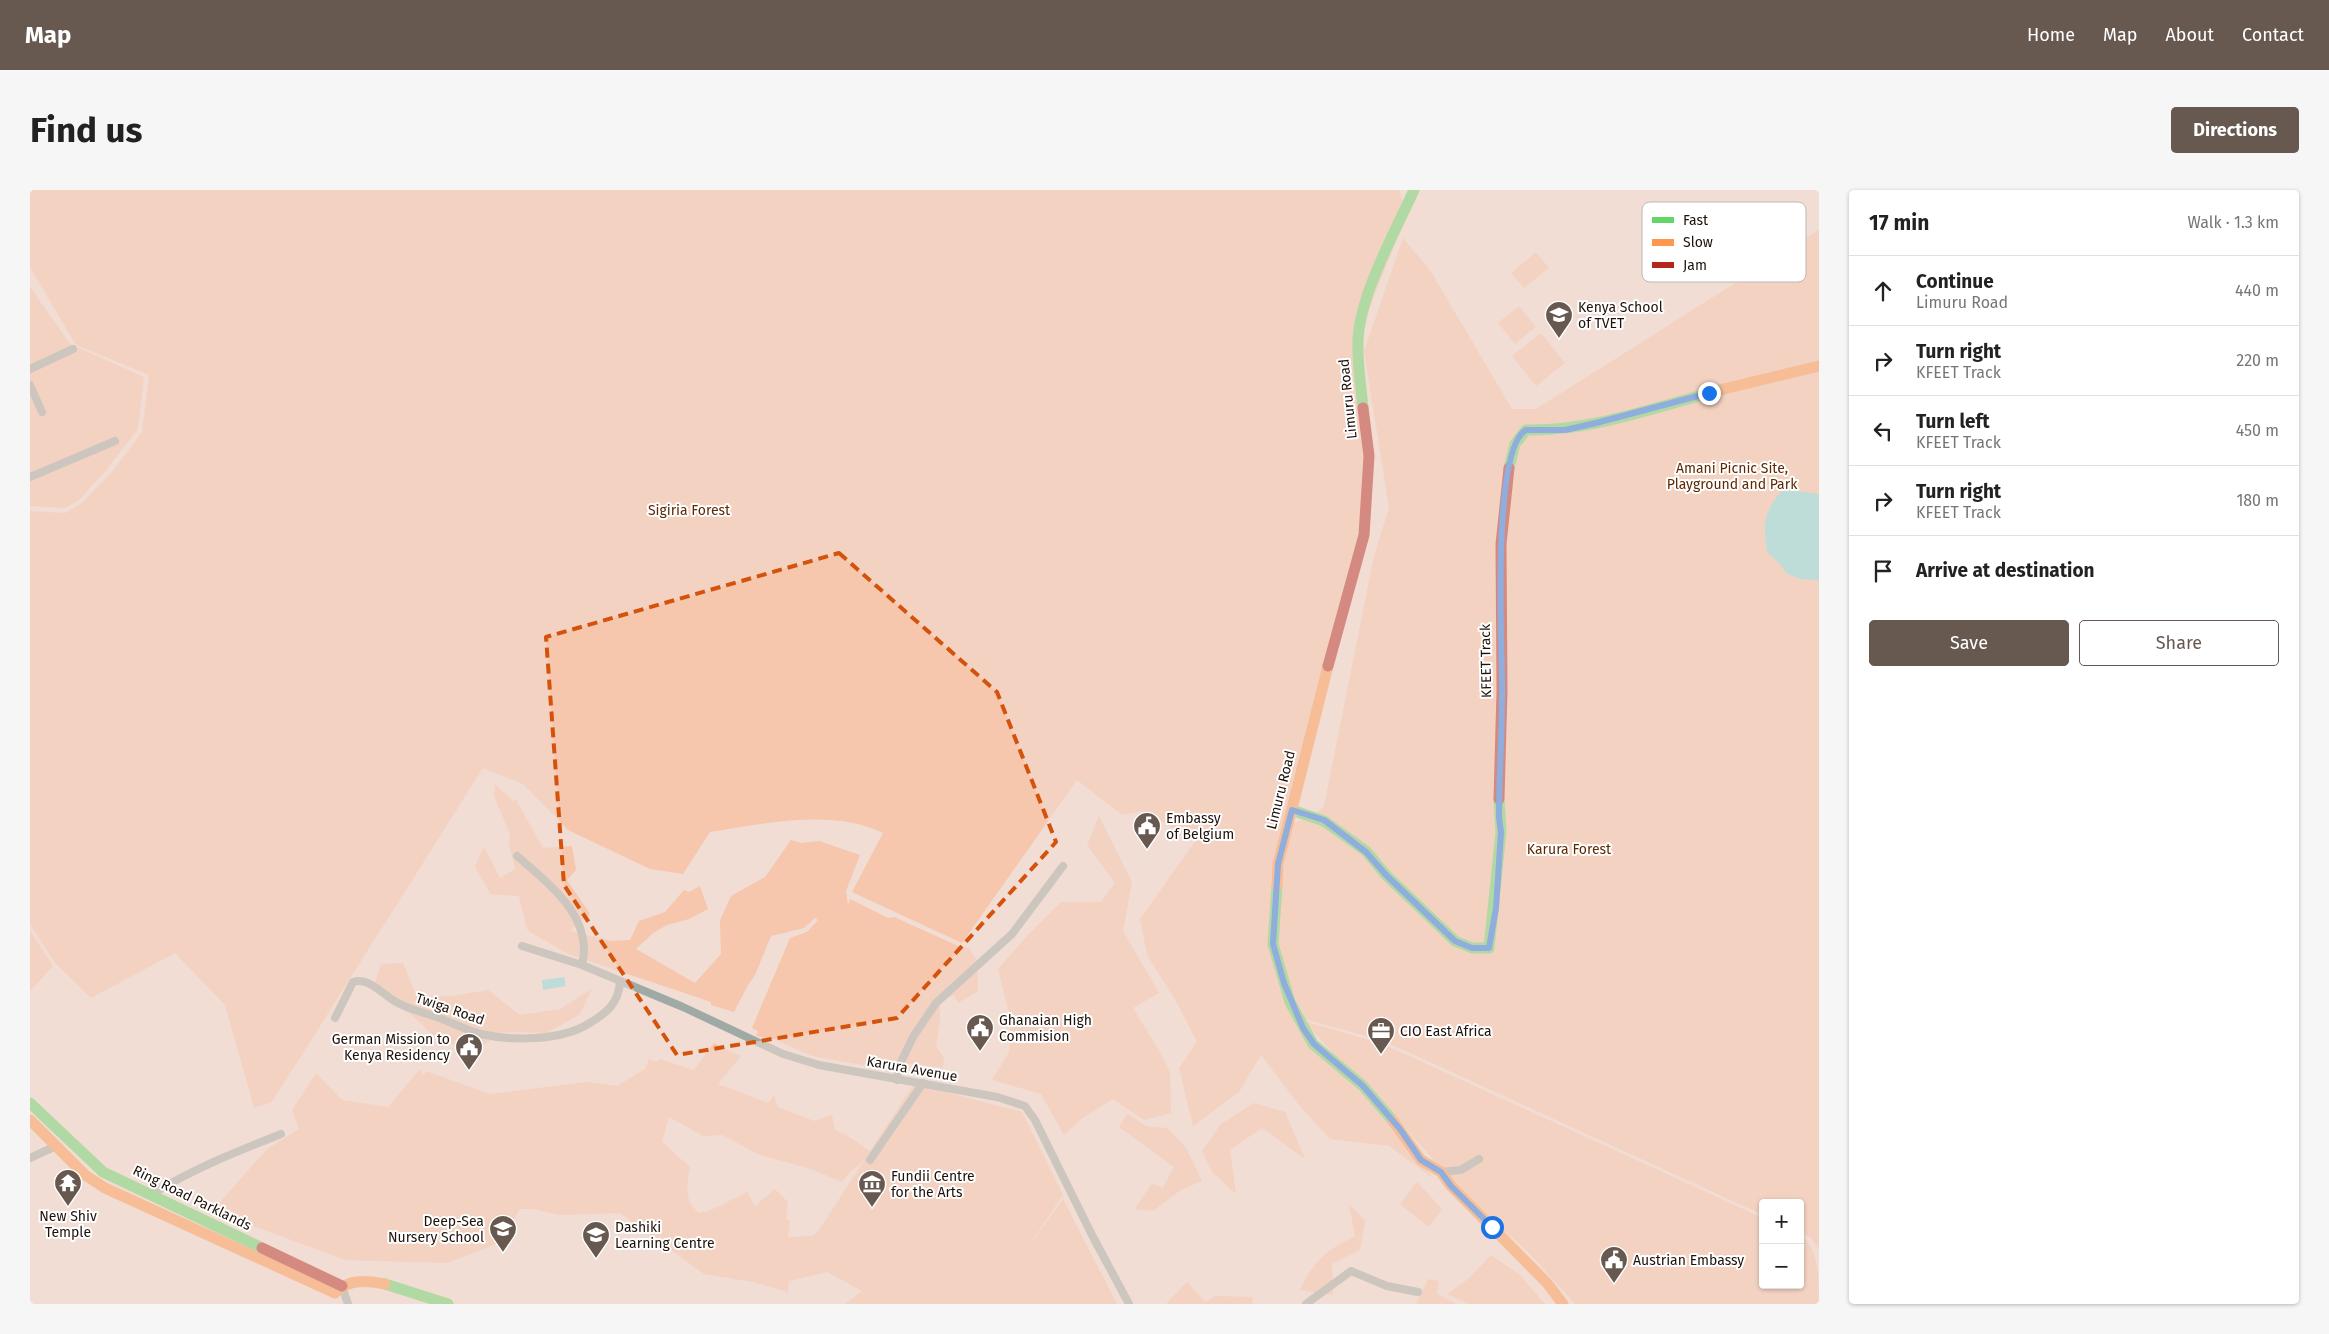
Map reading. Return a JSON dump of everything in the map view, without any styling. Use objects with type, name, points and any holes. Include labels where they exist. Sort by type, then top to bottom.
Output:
[{"type":"street","name":"Limuru Road","points":[[1414,190],[1374,281],[1358,338],[1359,372],[1368,456],[1364,536],[1309,736],[1278,864],[1273,944],[1290,1002],[1303,1028],[1314,1044],[1363,1086],[1400,1129],[1421,1160],[1441,1172],[1451,1186],[1541,1277],[1563,1304]]},
{"type":"street","points":[[1391,242],[1418,190]]},
{"type":"street","points":[[30,369],[73,349]]},
{"type":"street","name":"KFEET Track","points":[[1292,810],[1324,820],[1366,852],[1386,875],[1455,941],[1472,948],[1489,948],[1496,908],[1501,832],[1499,818],[1502,710],[1500,605],[1502,530],[1508,471],[1516,441],[1521,433],[1526,430],[1565,430],[1819,366]]},
{"type":"street","points":[[30,385],[42,412]]},
{"type":"street","points":[[30,477],[115,441]]},
{"type":"street","points":[[517,856],[552,887],[574,912],[581,926],[586,967]]},
{"type":"street","points":[[898,1080],[899,1066],[913,1036],[936,1003],[1012,934],[1063,866]]},
{"type":"street","name":"Karura Avenue","points":[[522,946],[586,967],[620,981],[783,1054],[819,1065],[997,1097],[1019,1103],[1030,1110],[1093,1238],[1129,1304]]},
{"type":"street","name":"Twiga Road","points":[[335,1018],[353,982],[359,980],[367,982],[395,1002],[417,1012],[481,1034],[531,1038],[551,1036],[584,1027],[607,1011],[619,995],[620,981]]},
{"type":"street","points":[[870,1160],[923,1083]]},
{"type":"street","name":"Ring Road Parklands","points":[[30,1103],[103,1172],[338,1289],[348,1304]]},
{"type":"street","name":"Ring Road Parklands","points":[[30,1120],[86,1175],[117,1195],[338,1289]]},
{"type":"street","points":[[48,1137],[56,1128]]},
{"type":"street","points":[[151,1195],[204,1165],[281,1134]]},
{"type":"street","points":[[30,1158],[56,1146]]},
{"type":"street","points":[[1441,1172],[1461,1170],[1479,1159]]},
{"type":"street","points":[[1306,1304],[1351,1271],[1387,1286],[1418,1292]]},
{"type":"street","points":[[338,1289],[351,1282],[379,1284],[448,1304]]},
{"type":"highlighted area","points":[[839,553],[997,692],[1056,842],[897,1018],[677,1055],[564,885],[546,637]]},
{"type":"green space","name":"Sigiria Forest","points":[[30,190],[1399,190],[1407,215],[1356,345],[1358,381],[1369,462],[1365,537],[1359,549],[1290,823],[1278,880],[1276,942],[1278,899],[1291,824],[1316,814],[1324,806],[1374,556],[1389,508],[1364,351],[1403,238],[1430,270],[1512,409],[1536,409],[1737,282],[1806,282],[1806,238],[1819,230],[1819,1249],[1810,1237],[1804,1235],[1804,1199],[1759,1199],[1759,1213],[1384,1041],[1301,1018],[1285,981],[1278,951],[1290,1006],[1328,1060],[1371,1099],[1434,1179],[1389,1146],[1330,1139],[1299,1105],[1261,1055],[1239,1092],[1193,1126],[1179,1068],[1197,1042],[1177,1003],[1147,955],[1140,919],[1196,840],[1142,811],[1122,815],[1077,780],[962,943],[852,892],[883,833],[863,825],[842,821],[797,820],[710,832],[683,874],[650,869],[568,830],[523,784],[483,768],[272,1102],[254,1108],[225,1005],[175,953],[91,998],[55,963],[30,924],[30,511],[65,513],[82,503],[112,472],[142,432],[149,375],[76,345],[30,267]]},
{"type":"green space","points":[[1536,252],[1549,268],[1524,288],[1511,273]]},
{"type":"green space","points":[[30,287],[70,344],[144,377],[138,429],[107,469],[79,500],[65,508],[30,506]]},
{"type":"green space","points":[[1519,306],[1536,327],[1515,344],[1498,323]]},
{"type":"green space","points":[[1541,333],[1565,363],[1536,386],[1512,356]]},
{"type":"green space","points":[[495,784],[514,802],[515,798],[543,848],[572,846],[576,870],[567,880],[590,914],[571,929],[572,931],[610,941],[630,940],[639,921],[665,912],[684,890],[689,892],[700,886],[708,909],[689,919],[667,925],[653,933],[636,949],[695,983],[721,954],[720,920],[731,896],[765,877],[791,840],[801,843],[819,841],[860,855],[846,891],[848,905],[850,899],[888,918],[894,917],[956,945],[969,948],[977,960],[978,991],[958,1003],[954,995],[940,1001],[940,1022],[936,1046],[944,1058],[943,1068],[894,1062],[890,1070],[812,1056],[773,1039],[756,1036],[758,1031],[752,1028],[790,938],[807,932],[818,920],[815,918],[804,928],[771,936],[755,975],[734,1012],[711,1005],[711,1002],[568,954],[532,933],[527,929],[519,896],[490,894],[475,866],[484,847],[500,878],[515,869],[509,844],[510,834],[494,796]]},
{"type":"green space","points":[[1099,816],[1132,882],[1123,931],[1159,993],[1133,1008],[1170,1072],[1171,1113],[1144,1120],[1113,1099],[1083,1118],[1064,1135],[1041,1094],[992,1080],[1009,1052],[1011,1021],[998,969],[1026,937],[1061,902],[1101,902],[1115,883],[1087,845]]},
{"type":"green space","points":[[30,931],[53,966],[30,991]]},
{"type":"green space","points":[[403,963],[417,997],[451,996],[488,990],[520,1015],[560,1009],[592,989],[580,1014],[547,1033],[503,1032],[478,1048],[440,1042],[413,1016],[373,989],[381,964]]},
{"type":"green space","points":[[1304,1021],[1383,1044],[1759,1216],[1759,1289],[1804,1289],[1804,1238],[1811,1247],[1817,1265],[1819,1304],[1575,1304],[1529,1253],[1468,1198],[1365,1083],[1336,1057]]},
{"type":"green space","points":[[714,1043],[741,1056],[718,1084],[768,1103],[774,1095],[778,1107],[814,1121],[832,1115],[835,1130],[870,1151],[914,1084],[1022,1112],[1063,1195],[1024,1253],[1063,1199],[1117,1304],[845,1304],[862,1291],[827,1272],[789,1281],[788,1292],[753,1282],[704,1274],[620,1213],[559,1215],[533,1209],[520,1209],[501,1242],[448,1263],[345,1260],[232,1218],[214,1209],[266,1150],[299,1129],[292,1110],[316,1073],[342,1100],[388,1107],[420,1069],[423,1075],[426,1071],[490,1094],[587,1082],[617,1086],[645,1069],[649,1059],[656,1062],[660,1059],[694,1070]],"holes":[[[669,1117],[703,1136],[722,1135],[760,1155],[811,1169],[842,1182],[865,1159],[817,1233],[812,1236],[788,1237],[790,1221],[786,1219],[788,1202],[775,1189],[755,1206],[747,1192],[709,1211],[699,1213],[694,1208],[690,1203],[687,1192],[690,1167],[662,1142]]]},
{"type":"green space","points":[[1254,1103],[1285,1112],[1305,1159],[1262,1128],[1230,1150],[1236,1194],[1212,1172],[1202,1151],[1221,1124]]},
{"type":"green space","points":[[1127,1114],[1146,1126],[1167,1128],[1186,1148],[1202,1181],[1181,1190],[1153,1211],[1135,1209],[1152,1183],[1163,1188],[1174,1167],[1119,1127]]},
{"type":"green space","points":[[1417,1182],[1442,1209],[1429,1227],[1400,1204]]},
{"type":"green space","points":[[1349,1204],[1365,1221],[1360,1250],[1332,1264],[1333,1295],[1300,1290],[1310,1271],[1322,1257],[1355,1236]]},
{"type":"green space","points":[[1491,1255],[1520,1275],[1545,1304],[1468,1304],[1447,1294],[1468,1279]]},
{"type":"green space","points":[[1428,1279],[1439,1281],[1437,1294],[1457,1304],[1416,1304]]},
{"type":"green space","points":[[1187,1282],[1205,1302],[1215,1296],[1253,1297],[1252,1304],[1166,1304]]},
{"type":"water","points":[[1783,489],[1819,494],[1819,580],[1800,579],[1786,573],[1780,564],[1767,552],[1766,518],[1768,511]]},
{"type":"water","points":[[564,977],[566,986],[543,990],[542,980]]},
{"type":"traffic: fast","points":[[1363,408],[1358,357],[1360,322],[1372,283],[1414,190]]},
{"type":"traffic: fast","points":[[1509,468],[1515,444],[1526,430],[1551,429],[1601,422],[1724,389]]},
{"type":"traffic: fast","points":[[1292,810],[1324,821],[1366,851],[1386,875],[1455,941],[1472,948],[1489,948],[1501,832],[1499,799]]},
{"type":"traffic: fast","points":[[1277,886],[1273,944],[1290,1002],[1313,1044],[1363,1086],[1393,1121]]},
{"type":"traffic: fast","points":[[30,1103],[103,1172],[262,1248]]},
{"type":"traffic: fast","points":[[385,1284],[448,1304]]},
{"type":"traffic: slow","points":[[1724,389],[1819,366]]},
{"type":"traffic: slow","points":[[1277,886],[1278,864],[1328,666]]},
{"type":"traffic: slow","points":[[30,1120],[85,1175],[105,1188],[335,1293],[340,1288],[352,1283],[385,1284]]},
{"type":"traffic: slow","points":[[1393,1121],[1421,1160],[1441,1172],[1451,1186],[1547,1283],[1563,1304]]},
{"type":"traffic: jam","points":[[1328,666],[1364,535],[1369,456],[1363,408]]},
{"type":"traffic: jam","points":[[1499,799],[1502,691],[1501,544],[1509,468]]},
{"type":"traffic: jam","points":[[262,1248],[342,1286]]},
{"type":"place","name":"Kenya School of TVET","points":[[1559,339]]},
{"type":"place","name":"Embassy of Belgium","points":[[1147,850]]},
{"type":"place","name":"Ghanaian High Commision","points":[[980,1052]]},
{"type":"place","name":"CIO East Africa","points":[[1381,1055]]},
{"type":"place","name":"German Mission to Kenya Residency","points":[[469,1071]]},
{"type":"place","name":"New Shiv Temple","points":[[68,1207]]},
{"type":"place","name":"Fundii Centre for the Arts","points":[[872,1208]]},
{"type":"place","name":"Deep-Sea Nursery School","points":[[503,1253]]},
{"type":"place","name":"Dashiki Learning Centre","points":[[596,1259]]},
{"type":"place","name":"Austrian Embassy","points":[[1614,1284]]},
{"type":"route","points":[[1492,1227],[1451,1186],[1441,1172],[1421,1160],[1400,1129],[1363,1086],[1314,1044],[1303,1028],[1290,1002],[1273,944],[1274,899],[1278,864],[1292,810],[1324,820],[1366,852],[1386,875],[1427,912],[1438,926],[1455,941],[1472,948],[1485,950],[1489,948],[1496,908],[1499,838],[1501,832],[1499,782],[1502,673],[1500,636],[1502,530],[1508,471],[1516,441],[1521,433],[1526,430],[1565,430],[1709,393]]},
{"type":"park label","name":"Amani Picnic Site, Playground and Park","points":[[1732,476]]},
{"type":"park label","name":"Karura Forest","points":[[1569,849]]}]
